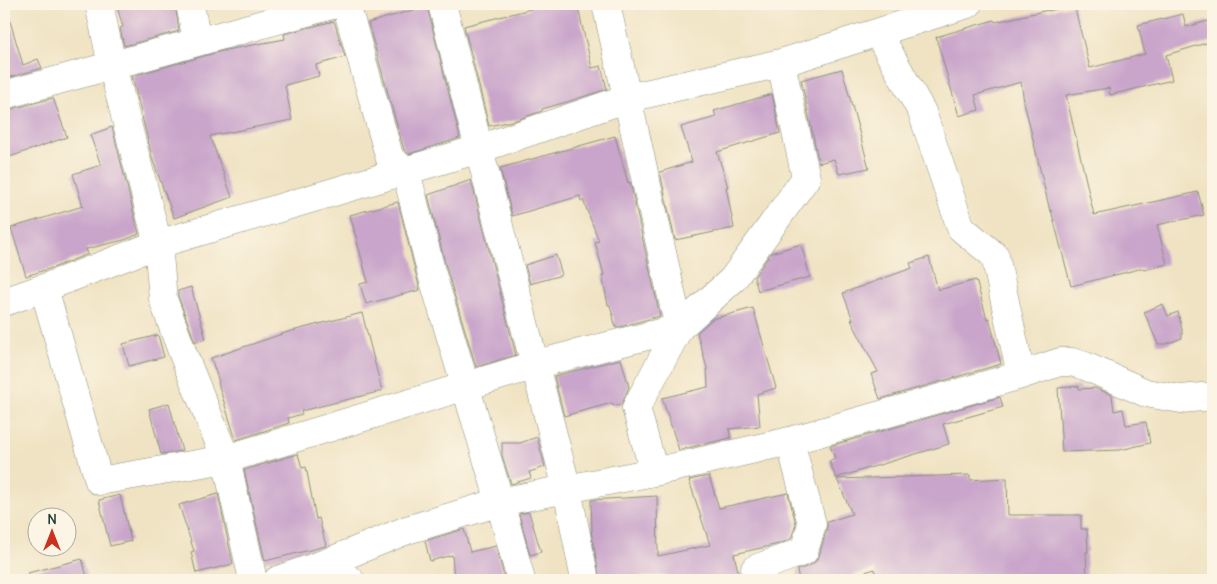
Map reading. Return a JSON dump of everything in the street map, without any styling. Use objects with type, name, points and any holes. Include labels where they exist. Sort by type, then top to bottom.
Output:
[{"type":"street","points":[[98,4],[158,244],[163,299],[183,354],[226,459],[254,580]]},
{"type":"street","points":[[190,4],[197,42]]},
{"type":"street","points":[[4,95],[336,4]]},
{"type":"street","points":[[346,4],[390,158],[406,170],[431,271],[500,502],[521,580]]},
{"type":"street","points":[[442,4],[567,489],[585,580]]},
{"type":"street","points":[[606,4],[679,328]]},
{"type":"street","points":[[4,302],[158,244],[479,149],[628,98],[781,63],[968,4]]},
{"type":"street","points":[[878,33],[922,112],[961,228],[995,256],[1021,375]]},
{"type":"street","points":[[654,472],[636,408],[679,328],[733,280],[806,178],[781,63]]},
{"type":"street","points":[[44,288],[99,481],[226,459],[535,365],[679,328]]},
{"type":"street","points":[[278,580],[407,530],[500,502],[654,472],[790,441],[1021,375],[1060,362],[1072,362],[1085,366],[1146,394],[1181,399],[1213,396]]},
{"type":"street","points":[[756,580],[755,568],[804,551],[812,524],[790,441]]},
{"type":"street","points":[[326,563],[350,580]]},
{"type":"building","points":[[116,4],[175,4],[179,31],[124,46],[120,28],[123,27]]},
{"type":"building","points":[[530,4],[577,4],[592,68],[601,66],[607,89],[542,109],[542,111],[516,120],[489,126],[464,26],[531,9]]},
{"type":"building","points":[[1074,5],[1090,68],[1145,54],[1138,25],[1183,14],[1186,27],[1208,21],[1213,41],[1166,55],[1172,80],[1110,95],[1109,88],[1066,95],[1094,215],[1198,192],[1204,215],[1157,225],[1167,264],[1071,286],[1050,211],[1021,82],[975,95],[979,110],[959,116],[936,37],[994,20],[995,22]]},
{"type":"building","points":[[427,6],[460,138],[409,154],[404,150],[368,23]]},
{"type":"building","points":[[4,18],[9,18],[23,65],[38,59],[42,68],[4,79]]},
{"type":"building","points":[[334,21],[345,57],[316,65],[319,76],[285,85],[292,120],[210,136],[232,197],[174,218],[153,161],[132,76],[226,50],[285,39],[284,34]]},
{"type":"building","points":[[842,69],[869,168],[839,174],[834,159],[819,163],[801,80]]},
{"type":"building","points":[[772,94],[780,133],[717,152],[728,187],[726,187],[734,228],[675,240],[660,172],[692,162],[681,127],[716,117],[714,111]]},
{"type":"building","points":[[53,98],[67,137],[4,159],[4,110]]},
{"type":"building","points":[[112,127],[139,234],[124,240],[86,249],[88,254],[26,276],[11,228],[83,206],[73,174],[101,165],[90,135]]},
{"type":"building","points":[[615,136],[628,183],[630,182],[660,316],[616,328],[610,305],[608,305],[602,275],[604,275],[595,242],[599,241],[583,200],[581,201],[580,196],[512,216],[500,168]]},
{"type":"building","points":[[471,180],[516,355],[476,367],[446,267],[428,195]]},
{"type":"building","points":[[398,202],[420,290],[366,304],[360,284],[368,282],[350,215]]},
{"type":"building","points":[[801,244],[810,277],[758,291],[754,277],[771,253]]},
{"type":"building","points":[[556,255],[562,275],[530,284],[525,265]]},
{"type":"building","points":[[929,257],[938,290],[976,280],[987,319],[989,318],[1001,364],[880,399],[871,374],[878,372],[851,320],[853,320],[843,293],[912,268],[910,263]]},
{"type":"building","points":[[191,287],[206,339],[195,342],[178,296],[178,291]]},
{"type":"building","points":[[1163,304],[1168,316],[1178,312],[1182,338],[1166,344],[1158,344],[1144,312]]},
{"type":"building","points":[[753,308],[776,388],[757,394],[760,426],[729,429],[731,438],[679,450],[662,398],[708,387],[707,368],[697,333],[712,319]]},
{"type":"building","points":[[362,313],[382,391],[301,411],[302,414],[288,418],[289,423],[236,440],[211,358],[288,332]]},
{"type":"building","points":[[158,335],[164,357],[129,366],[123,344]]},
{"type":"building","points":[[621,359],[629,387],[622,404],[613,406],[612,403],[564,416],[554,376]]},
{"type":"building","points":[[1079,386],[1079,389],[1095,388],[1112,395],[1114,411],[1123,409],[1126,425],[1146,422],[1150,443],[1120,450],[1062,452],[1058,388]]},
{"type":"building","points":[[1000,397],[1003,407],[943,424],[949,444],[836,478],[829,461],[835,458],[830,446]]},
{"type":"building","points":[[169,403],[182,451],[161,454],[149,409]]},
{"type":"building","points":[[537,437],[545,467],[529,472],[531,478],[511,484],[502,455],[502,443],[520,443]]},
{"type":"building","points":[[298,454],[302,468],[306,467],[316,519],[319,518],[326,546],[265,561],[244,470]]},
{"type":"building","points":[[970,475],[970,480],[1007,478],[1008,515],[1081,515],[1081,529],[1087,529],[1087,580],[876,580],[875,569],[838,580],[799,580],[797,570],[809,566],[819,556],[827,522],[852,514],[837,479]]},
{"type":"building","points":[[709,476],[719,508],[788,493],[796,524],[791,539],[779,544],[734,554],[740,580],[669,580],[667,575],[600,580],[591,531],[591,500],[657,496],[658,556],[710,545],[689,480]]},
{"type":"building","points":[[218,494],[233,564],[196,573],[191,552],[194,551],[179,505]]},
{"type":"building","points":[[120,495],[131,541],[110,546],[99,500]]},
{"type":"building","points":[[529,512],[541,552],[530,555],[519,514]]},
{"type":"building","points":[[464,529],[470,552],[496,546],[505,580],[454,580],[452,555],[430,561],[425,541]]},
{"type":"building","points":[[82,559],[88,580],[29,580],[28,573]]}]
